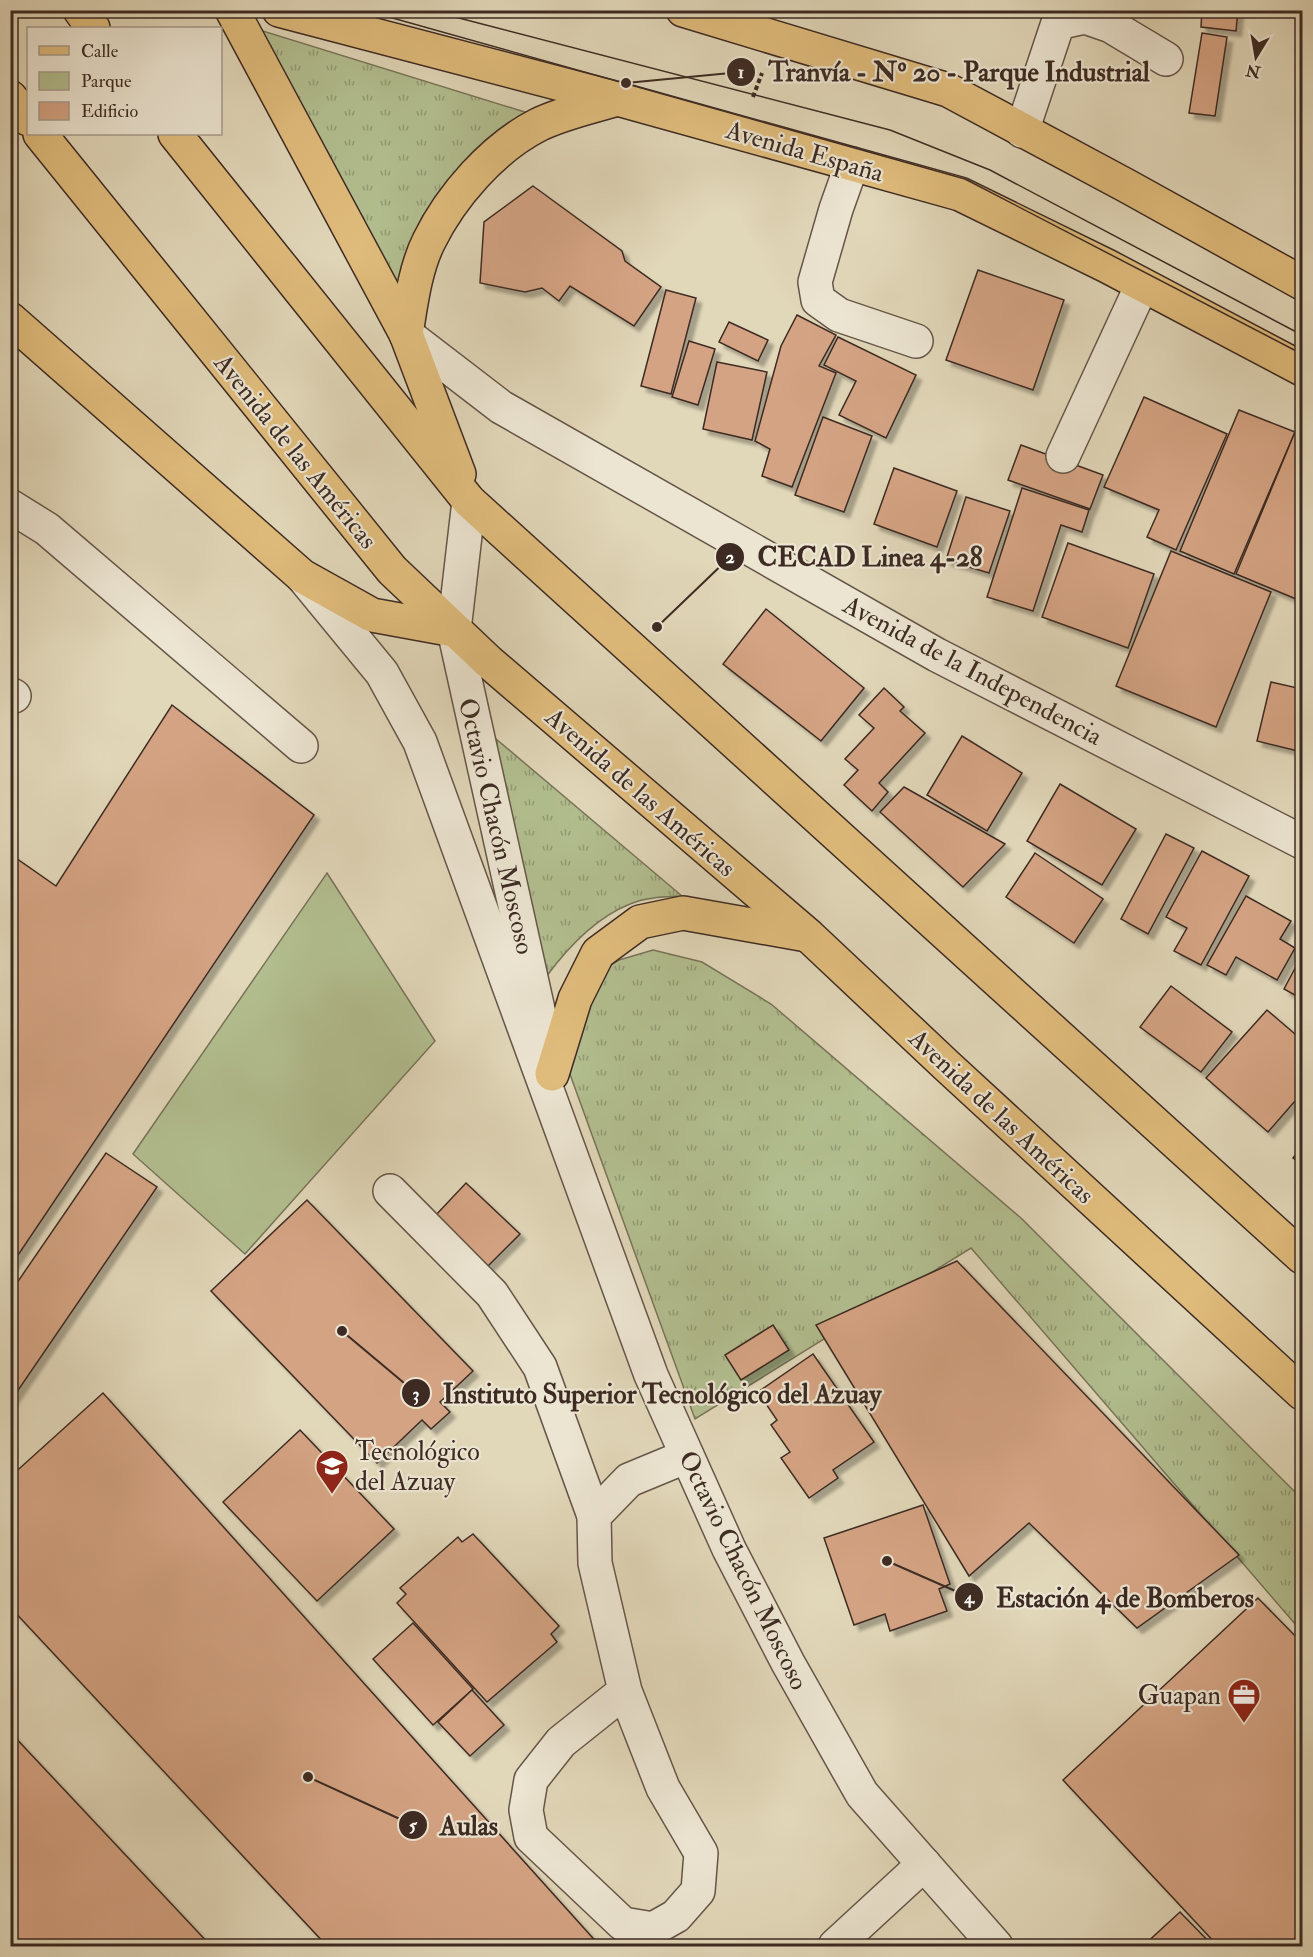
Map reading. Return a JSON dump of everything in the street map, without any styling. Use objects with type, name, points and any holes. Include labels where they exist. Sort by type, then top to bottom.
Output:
[{"type":"main road","points":[[80,10],[92,27]]},
{"type":"main road","points":[[232,10],[406,334],[469,501]]},
{"type":"main road","name":"Avenida España","points":[[279,10],[618,99],[960,194],[1142,285],[1302,369]]},
{"type":"main road","points":[[683,10],[948,90],[1302,283]]},
{"type":"main road","points":[[10,97],[27,118]]},
{"type":"main road","points":[[406,334],[414,285],[429,241],[455,199],[484,165],[538,126],[618,99]]},
{"type":"main road","name":"Avenida de las Américas","points":[[41,135],[392,570],[454,630],[810,936],[954,1073],[1302,1393]]},
{"type":"main road","points":[[176,135],[469,501],[1302,1257]]},
{"type":"main road","points":[[10,319],[302,576],[372,615],[454,630]]},
{"type":"main road","points":[[552,1074],[575,999],[598,953],[640,922],[683,913],[810,936]]},
{"type":"street","points":[[1022,131],[1058,23],[1085,17],[1111,26],[1166,59]]},
{"type":"street","points":[[852,164],[836,209],[815,282],[818,300],[839,315],[916,341]]},
{"type":"street","points":[[1062,456],[1142,285]]},
{"type":"street","name":"Avenida de la Independencia","points":[[406,334],[501,407],[916,643],[1302,842]]},
{"type":"street","name":"Octavio Chacón Moscoso","points":[[469,501],[454,630],[569,1149]]},
{"type":"street","points":[[10,506],[47,529],[301,746]]},
{"type":"street","name":"Octavio Chacón Moscoso","points":[[302,576],[382,673],[420,742],[651,1375],[729,1549],[777,1642],[862,1794],[996,1947]]},
{"type":"street","points":[[390,1191],[492,1294],[540,1367],[594,1516],[595,1563],[625,1691],[663,1788],[700,1853],[698,1891],[676,1916],[653,1929],[623,1924],[531,1837],[526,1810],[531,1780],[561,1742],[625,1691]]},
{"type":"street","points":[[594,1516],[629,1480],[687,1456]]},
{"type":"street","points":[[835,1947],[924,1864]]},
{"type":"path","points":[[742,133],[773,38]]},
{"type":"green space","points":[[253,28],[528,113],[397,294]]},
{"type":"green space","points":[[489,733],[682,896],[642,900],[605,917],[573,944],[546,977]]},
{"type":"green space","points":[[327,873],[435,1041],[245,1254],[133,1154]]},
{"type":"green space","points":[[653,950],[702,962],[771,1004],[1021,1218],[1302,1499],[1302,1632],[971,1248],[695,1419],[567,1066],[601,971],[619,960]]},
{"type":"building","points":[[1202,10],[1238,10],[1236,31],[1201,27]]},
{"type":"building","points":[[1202,33],[1227,37],[1215,116],[1189,113]]},
{"type":"building","points":[[533,186],[622,251],[625,261],[661,287],[634,326],[570,286],[559,301],[542,288],[525,292],[480,283],[484,222]]},
{"type":"building","points":[[978,270],[1064,300],[1033,390],[946,360]]},
{"type":"building","points":[[666,290],[696,298],[671,394],[641,386]]},
{"type":"building","points":[[797,315],[836,335],[819,366],[836,373],[792,487],[762,476],[770,449],[755,441],[781,346]]},
{"type":"building","points":[[729,322],[768,340],[758,361],[719,342]]},
{"type":"building","points":[[838,337],[916,375],[886,438],[839,415],[856,381],[824,365]]},
{"type":"building","points":[[689,341],[715,349],[698,405],[672,397]]},
{"type":"building","points":[[717,362],[767,372],[752,440],[703,429]]},
{"type":"building","points":[[1144,397],[1227,434],[1176,550],[1147,537],[1159,510],[1104,487]]},
{"type":"building","points":[[1239,410],[1295,432],[1234,574],[1180,551]]},
{"type":"building","points":[[823,417],[872,436],[844,512],[795,495]]},
{"type":"building","points":[[1295,432],[1302,435],[1302,584],[1296,599],[1236,574]]},
{"type":"building","points":[[1021,445],[1103,475],[1090,509],[1008,480]]},
{"type":"building","points":[[894,468],[957,491],[937,547],[874,524]]},
{"type":"building","points":[[1022,488],[1089,510],[1082,532],[1061,525],[1033,611],[987,597]]},
{"type":"building","points":[[966,497],[1010,511],[989,573],[946,560]]},
{"type":"building","points":[[1068,543],[1154,574],[1128,648],[1042,617]]},
{"type":"building","points":[[1171,551],[1271,592],[1216,727],[1116,686]]},
{"type":"building","points":[[766,609],[864,688],[821,741],[723,664]]},
{"type":"building","points":[[1271,682],[1302,689],[1302,752],[1257,741]]},
{"type":"building","points":[[884,688],[904,707],[900,711],[925,733],[879,783],[888,792],[872,811],[844,785],[858,770],[845,759],[874,728],[859,715]]},
{"type":"building","points":[[172,705],[314,815],[10,1267],[10,854],[56,886]]},
{"type":"building","points":[[962,736],[1022,773],[987,831],[927,795]]},
{"type":"building","points":[[1060,784],[1136,829],[1102,885],[1027,841]]},
{"type":"building","points":[[904,787],[1005,844],[963,887],[880,812]]},
{"type":"building","points":[[1166,834],[1194,848],[1148,934],[1121,919]]},
{"type":"building","points":[[1202,851],[1249,876],[1201,965],[1174,951],[1187,928],[1166,917]]},
{"type":"building","points":[[1035,853],[1103,899],[1074,943],[1006,897]]},
{"type":"building","points":[[1246,896],[1291,921],[1280,939],[1295,948],[1277,980],[1236,957],[1226,975],[1207,965]]},
{"type":"building","points":[[1302,955],[1302,999],[1284,989]]},
{"type":"building","points":[[1171,986],[1232,1032],[1201,1072],[1140,1027]]},
{"type":"building","points":[[1267,1010],[1302,1040],[1302,1093],[1268,1132],[1206,1078]]},
{"type":"building","points":[[1302,1147],[1302,1165],[1293,1158]]},
{"type":"building","points":[[106,1153],[157,1187],[10,1402],[10,1293]]},
{"type":"building","points":[[466,1183],[520,1234],[488,1266],[435,1216]]},
{"type":"building","points":[[307,1200],[473,1371],[440,1402],[450,1412],[431,1429],[422,1420],[377,1463],[211,1291]]},
{"type":"building","points":[[957,1261],[1239,1555],[1137,1628],[1029,1523],[969,1576],[816,1325]]},
{"type":"building","points":[[773,1325],[789,1350],[741,1380],[725,1355]]},
{"type":"building","points":[[813,1354],[874,1442],[833,1470],[838,1478],[809,1498],[781,1458],[790,1452],[771,1425],[777,1420],[758,1392]]},
{"type":"building","points":[[103,1393],[600,1946],[327,1946],[10,1607],[10,1477]]},
{"type":"building","points":[[300,1430],[394,1529],[317,1601],[223,1502]]},
{"type":"building","points":[[923,1505],[950,1584],[939,1589],[947,1611],[890,1631],[885,1614],[854,1625],[824,1538]]},
{"type":"building","points":[[473,1534],[559,1626],[551,1634],[557,1642],[487,1702],[397,1603],[406,1594],[400,1588],[458,1537],[462,1542]]},
{"type":"building","points":[[1258,1598],[1302,1643],[1302,1944],[1300,1946],[1218,1946],[1063,1780]]},
{"type":"building","points":[[413,1623],[473,1689],[433,1725],[373,1659]]},
{"type":"building","points":[[472,1690],[504,1725],[470,1756],[438,1722]]},
{"type":"building","points":[[10,1732],[211,1946],[10,1946]]},
{"type":"building","points":[[1180,1912],[1213,1946],[1143,1946]]},
{"type":"tram line","points":[[364,10],[965,179],[1302,354]]},
{"type":"tram line","points":[[428,10],[890,130],[990,170],[1302,335]]},
{"type":"place","name":"Tranvía - Nº 20 - Parque Industrial","points":[[626,83]]},
{"type":"place","name":"CECAD Linea 4-28","points":[[657,627]]},
{"type":"place","name":"Instituto Superior Tecnológico del Azuay","points":[[342,1331]]},
{"type":"place","name":"Tecnológico del Azuay","points":[[332,1495]]},
{"type":"place","name":"Estación 4 de Bomberos","points":[[887,1561]]},
{"type":"place","name":"Guapan","points":[[1244,1724]]},
{"type":"place","name":"Aulas","points":[[308,1777]]}]
